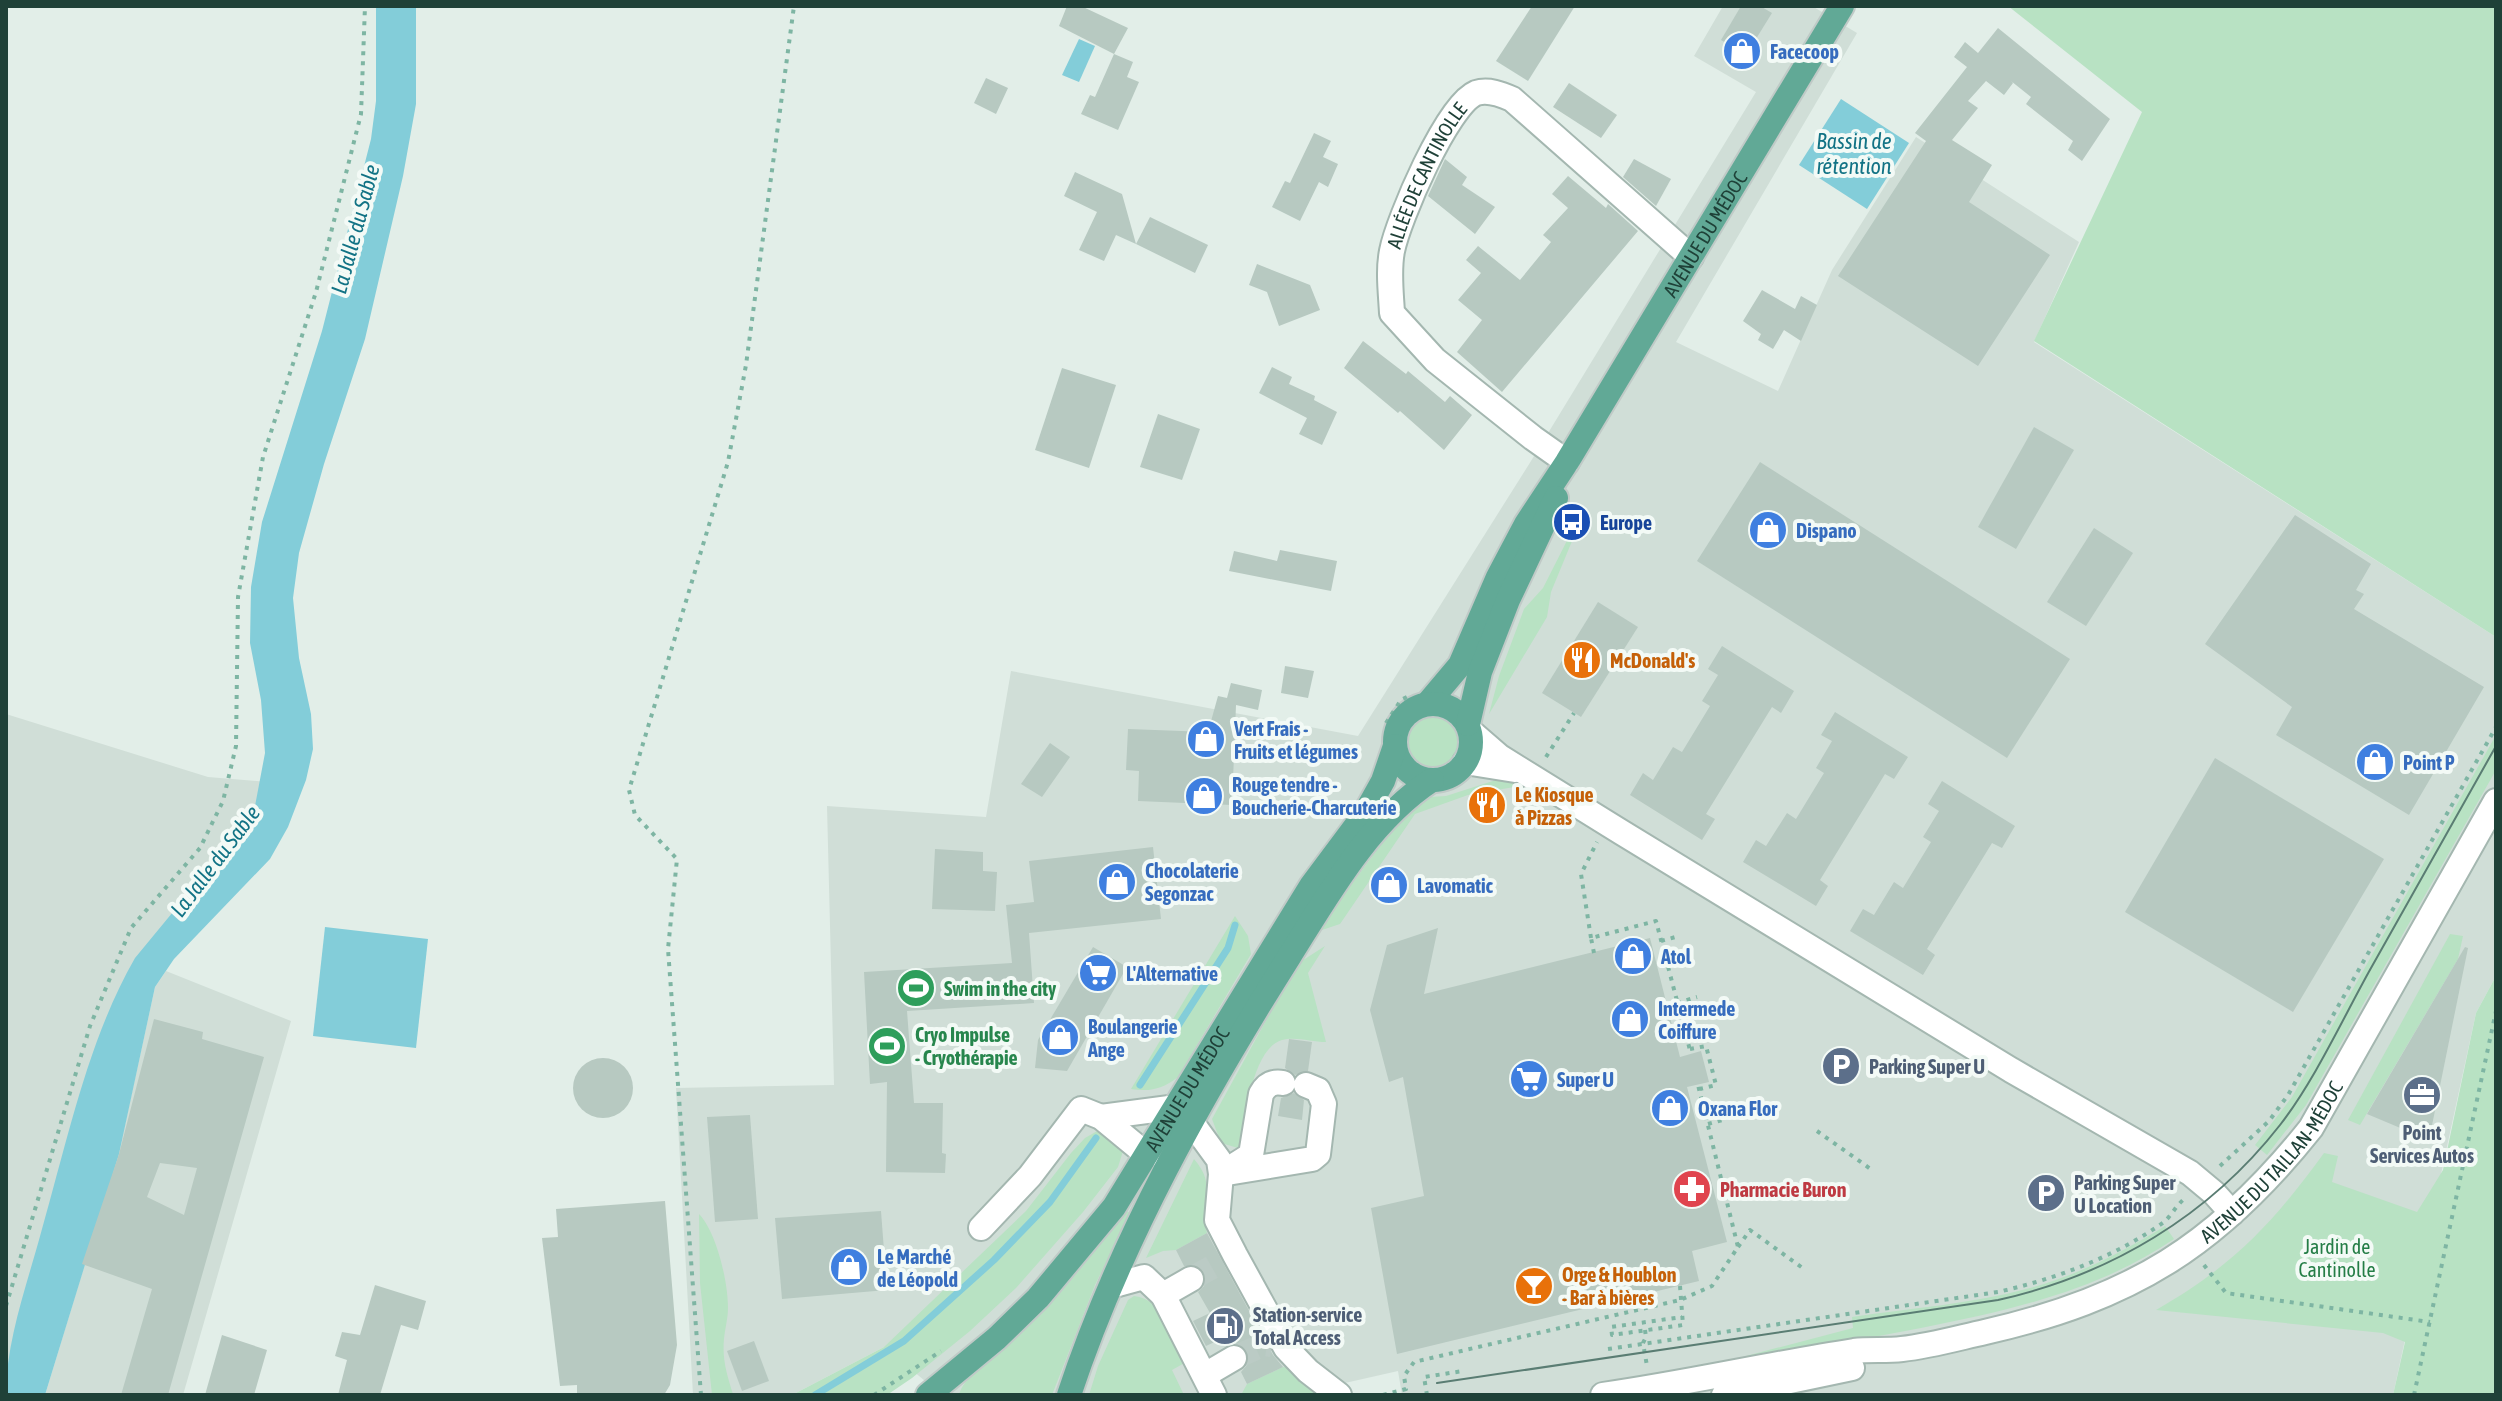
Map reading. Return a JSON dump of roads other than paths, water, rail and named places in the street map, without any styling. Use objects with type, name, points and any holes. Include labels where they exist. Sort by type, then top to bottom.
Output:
[{"type":"main road","name":"AVENUE DU MÉDOC","points":[[1428,703],[1460,665],[1498,577],[1526,524],[1567,462],[1842,6]]},
{"type":"main road","name":"AVENUE DU MÉDOC","points":[[1469,728],[1480,672],[1508,600],[1546,522],[1567,462]]},
{"type":"main road","points":[[1428,703],[1451,708],[1469,728],[1471,741],[1465,762],[1457,772],[1445,778],[1432,780],[1411,773],[1398,756],[1395,746],[1398,726],[1416,707],[1428,703]]},
{"type":"main road","name":"AVENUE DU MÉDOC","points":[[1069,1395],[1111,1286],[1184,1115],[1311,886],[1364,815],[1383,781],[1395,746]]},
{"type":"main road","name":"AVENUE DU MÉDOC","points":[[928,1395],[997,1338],[1038,1298],[1114,1207],[1147,1155],[1184,1115],[1324,902],[1383,822],[1407,797],[1432,780]]},
{"type":"street","name":"ALLÉE DE CANTINOLLE","points":[[1567,462],[1435,360],[1392,313],[1392,250],[1422,169],[1458,108],[1475,93],[1495,92],[1512,99],[1691,257]]},
{"type":"street","points":[[1469,728],[1500,757],[1528,775],[2011,1070],[2202,1182],[2232,1213]]},
{"type":"street","points":[[1465,762],[1510,768],[1528,775]]},
{"type":"street","name":"AVENUE DU TAILLAN-MÉDOC","points":[[1724,1395],[1857,1367],[1903,1349],[2056,1314],[2114,1292],[2190,1248],[2275,1173],[2322,1112],[2496,801]]},
{"type":"street","points":[[1271,1083],[1294,1084],[1318,1090],[1324,1104],[1318,1154],[1312,1159],[1221,1174],[1251,1155],[1261,1094],[1265,1087],[1271,1083]]},
{"type":"street","points":[[981,1228],[1030,1176],[1081,1109],[1101,1117],[1147,1155]]},
{"type":"street","points":[[1101,1117],[1184,1115],[1219,1160],[1221,1174],[1217,1220],[1229,1258],[1279,1347],[1339,1395]]},
{"type":"street","points":[[1111,1286],[1144,1277],[1163,1295],[1210,1385],[1234,1358]]},
{"type":"street","points":[[1163,1295],[1191,1279]]},
{"type":"street","name":"AVENUE DU TAILLAN-MÉDOC","points":[[1603,1395],[1696,1388],[1857,1351],[1903,1349]]},
{"type":"water","name":"La Jalle du Sable","points":[[376,6],[416,6],[416,104],[403,176],[365,339],[299,553],[293,598],[299,658],[311,714],[313,749],[306,780],[288,827],[270,859],[174,959],[155,987],[119,1154],[45,1395],[6,1395],[10,1353],[19,1311],[81,1090],[104,1022],[135,958],[248,821],[255,806],[265,753],[261,700],[250,643],[251,587],[262,522],[322,331],[371,139],[376,101]]},
{"type":"water","points":[[1079,39],[1095,46],[1079,82],[1062,75]]},
{"type":"water","name":"Bassin de rétention","points":[[1841,99],[1909,143],[1867,209],[1799,165]]},
{"type":"water","points":[[325,927],[428,939],[416,1048],[313,1036]]},
{"type":"waterway","points":[[1140,1085],[1228,948],[1235,925]]},
{"type":"waterway","points":[[815,1395],[904,1341],[994,1260],[1050,1202],[1096,1138]]},
{"type":"tunnel","points":[[1191,1279],[1223,1261]]},
{"type":"tunnel","points":[[1234,1358],[1265,1344],[1272,1345]]},
{"type":"tram line","points":[[1437,1383],[1998,1300],[2079,1275],[2118,1258],[2154,1237],[2222,1187],[2252,1158],[2293,1107],[2496,746]]},
{"type":"place","name":"Facecoop","points":[[1742,51]]},
{"type":"place","name":"Europe","points":[[1572,522]]},
{"type":"place","name":"Dispano","points":[[1768,530]]},
{"type":"place","name":"McDonald's","points":[[1582,660]]},
{"type":"place","name":"Vert Frais - Fruits et légumes","points":[[1206,739]]},
{"type":"place","name":"Point P","points":[[2375,762]]},
{"type":"place","name":"Rouge tendre - Boucherie-Charcuterie","points":[[1204,796]]},
{"type":"place","name":"Le Kiosque à Pizzas","points":[[1487,805]]},
{"type":"place","name":"Chocolaterie Segonzac","points":[[1117,882]]},
{"type":"place","name":"Lavomatic","points":[[1389,885]]},
{"type":"place","name":"Atol","points":[[1633,956]]},
{"type":"place","name":"L'Alternative","points":[[1098,973]]},
{"type":"place","name":"Swim in the city","points":[[916,988]]},
{"type":"place","name":"Intermede Coiffure","points":[[1630,1019]]},
{"type":"place","name":"Boulangerie Ange","points":[[1060,1037]]},
{"type":"place","name":"Cryo Impulse - Cryothérapie","points":[[887,1046]]},
{"type":"place","name":"Parking Super U","points":[[1841,1066]]},
{"type":"place","name":"Super U","points":[[1529,1079]]},
{"type":"place","name":"Point Services Autos","points":[[2422,1095]]},
{"type":"place","name":"Oxana Flor","points":[[1670,1108]]},
{"type":"place","name":"Pharmacie Buron","points":[[1692,1189]]},
{"type":"place","name":"Parking Super U Location","points":[[2046,1193]]},
{"type":"place","name":"Le Marché de Léopold","points":[[849,1267]]},
{"type":"place","name":"Orge & Houblon - Bar à bières","points":[[1534,1286]]},
{"type":"place","name":"Station-service Total Access","points":[[1225,1326]]},
{"type":"park label","name":"Jardin de Cantinolle","points":[[2337,1258]]}]
